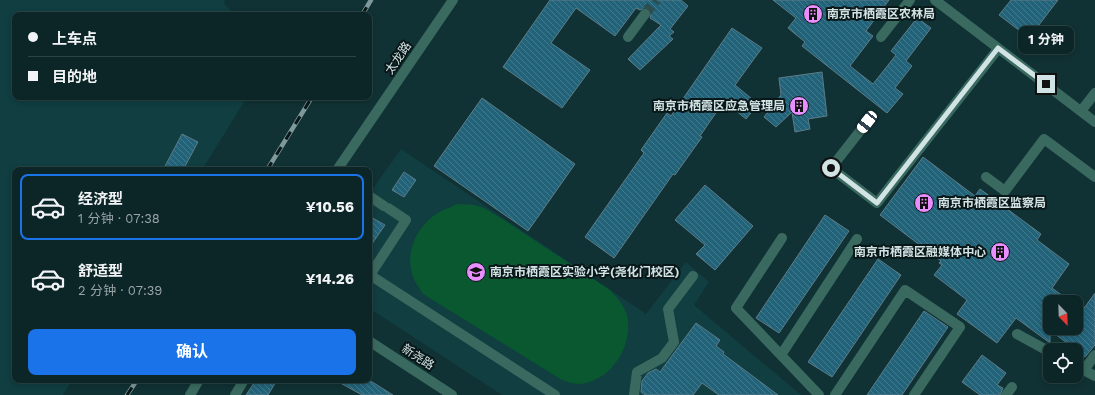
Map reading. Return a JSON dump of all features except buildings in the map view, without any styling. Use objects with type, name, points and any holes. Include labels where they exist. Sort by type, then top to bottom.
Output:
[{"type":"street","name":"太龙路","points":[[339,167],[453,0]]},
{"type":"street","points":[[881,37],[910,0]]},
{"type":"street","points":[[935,0],[948,4],[998,48],[1095,122]]},
{"type":"street","points":[[628,37],[645,14]]},
{"type":"street","points":[[867,122],[831,168],[877,203],[998,48]]},
{"type":"street","points":[[1081,112],[1095,93]]},
{"type":"street","points":[[986,177],[1005,191],[1044,139],[1095,177]]},
{"type":"street","points":[[372,198],[406,220],[372,272]]},
{"type":"street","points":[[782,238],[736,308],[819,395]]},
{"type":"street","points":[[781,355],[857,239]]},
{"type":"street","points":[[372,276],[555,395]]},
{"type":"street","points":[[634,395],[637,372],[662,358],[674,342],[668,309],[693,276]]},
{"type":"street","points":[[835,395],[905,290],[960,326],[914,395]]},
{"type":"street","points":[[1017,334],[1043,348]]},
{"type":"street","name":"新尧路","points":[[372,342],[452,395]]},
{"type":"street","points":[[1083,365],[1095,355]]},
{"type":"street","points":[[1083,370],[1095,376]]},
{"type":"street","points":[[190,395],[197,383]]},
{"type":"street","points":[[235,395],[242,383]]},
{"type":"shaded area","points":[[0,0],[225,0],[224,4],[233,12],[12,12],[12,100],[245,100],[204,167],[12,167],[12,383],[70,383],[63,395],[0,395]]},
{"type":"shaded area","name":"南京市栖霞区实验小学(尧化门校区)","points":[[401,149],[646,314],[686,262],[709,282],[694,305],[801,395],[502,395],[372,310],[372,190]]},
{"type":"green space","points":[[457,204],[474,205],[484,208],[610,290],[624,308],[627,315],[628,326],[627,338],[623,349],[618,360],[610,369],[591,381],[580,384],[562,380],[423,294],[414,279],[411,269],[410,255],[414,240],[432,217]]},
{"type":"tunnel","points":[[645,14],[656,0]]},
{"type":"railway","points":[[364,12],[371,0]]},
{"type":"railway","points":[[269,167],[310,100]]},
{"type":"railway","points":[[127,395],[135,383]]},
{"type":"place","name":"南京市栖霞区农林局","points":[[813,14]]},
{"type":"place","name":"南京市栖霞区应急管理局","points":[[799,106]]},
{"type":"place","name":"南京市栖霞区监察局","points":[[924,203]]},
{"type":"place","name":"南京市栖霞区融媒体中心","points":[[1000,252]]},
{"type":"place","name":"南京市栖霞区实验小学(尧化门校区)","points":[[476,272]]},
{"type":"route","points":[[831,168],[877,203],[998,48],[1046,84]]}]
